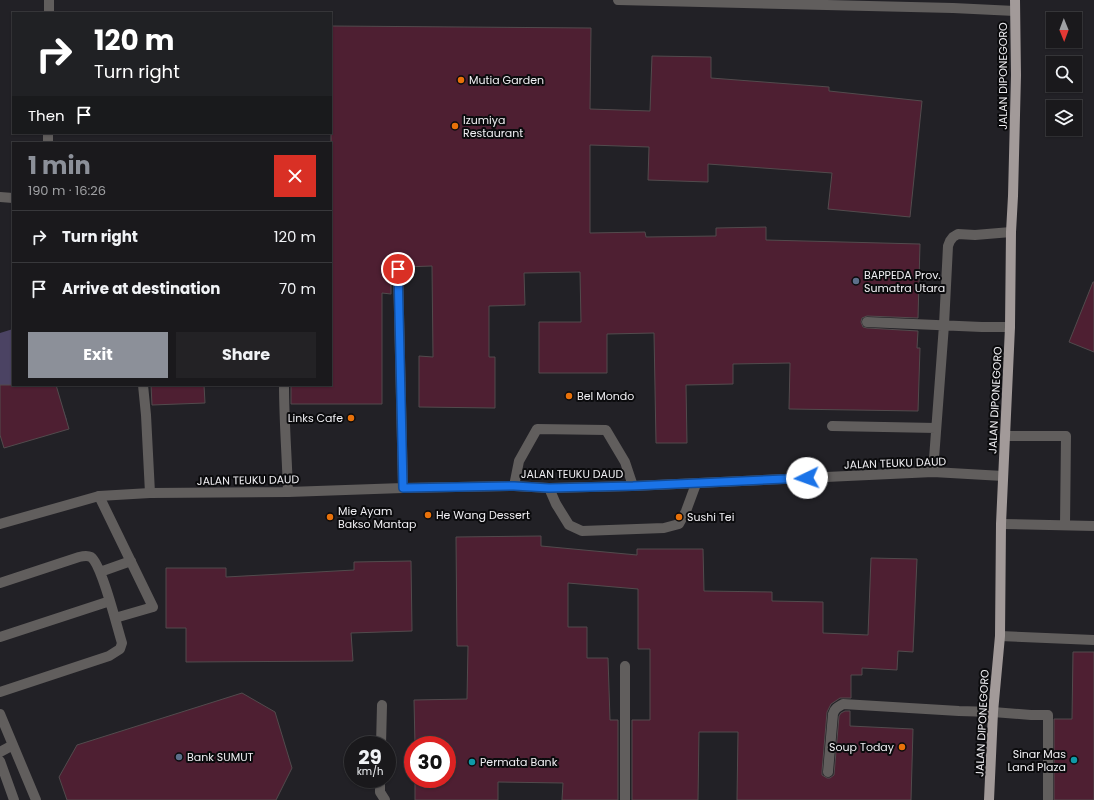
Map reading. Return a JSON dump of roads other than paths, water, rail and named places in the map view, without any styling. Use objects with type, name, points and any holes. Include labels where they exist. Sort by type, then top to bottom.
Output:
[{"type":"main road","name":"JALAN DIPONEGORO","points":[[989,800],[993,712],[1000,636],[1001,524],[1010,328],[1011,232],[1014,196],[1016,75],[1015,0]]},
{"type":"street","points":[[49,0],[49,12]]},
{"type":"street","points":[[618,0],[945,4],[1015,12]]},
{"type":"street","points":[[0,197],[12,198]]},
{"type":"street","points":[[933,472],[944,325],[948,246],[953,237],[958,234],[975,235],[1011,232]]},
{"type":"street","points":[[398,269],[403,488]]},
{"type":"street","points":[[867,322],[1010,328]]},
{"type":"street","points":[[143,386],[150,493]]},
{"type":"street","points":[[284,386],[288,492]]},
{"type":"street","points":[[832,426],[936,428]]},
{"type":"street","points":[[514,486],[519,461],[537,429],[606,430],[626,462],[633,486]]},
{"type":"street","points":[[1005,436],[1066,436],[1064,526]]},
{"type":"street","name":"JALAN TEUKU DAUD","points":[[0,524],[99,496],[150,493],[288,492],[514,486],[549,488],[633,486],[933,472],[1003,476]]},
{"type":"street","points":[[549,488],[556,504],[569,525],[582,531],[664,528],[679,524],[686,511],[696,484]]},
{"type":"street","points":[[99,496],[153,607],[115,618]]},
{"type":"street","points":[[1001,524],[1094,526]]},
{"type":"street","points":[[0,583],[87,556],[91,557],[100,572],[122,642],[120,648],[109,656],[0,692]]},
{"type":"street","points":[[100,572],[131,561]]},
{"type":"street","points":[[0,637],[110,601]]},
{"type":"street","points":[[1000,636],[1094,640]]},
{"type":"street","points":[[625,666],[625,800]]},
{"type":"street","points":[[828,772],[833,714],[838,706],[844,704],[1048,715],[1048,800]]},
{"type":"street","points":[[381,736],[382,705]]},
{"type":"street","points":[[0,714],[36,800]]},
{"type":"street","points":[[0,752],[13,745]]},
{"type":"street","points":[[0,761],[14,800]]},
{"type":"street","points":[[380,788],[380,792],[385,800]]},
{"type":"place","name":"Mutia Garden","points":[[461,80]]},
{"type":"place","name":"Izumiya Restaurant","points":[[455,126]]},
{"type":"place","name":"BAPPEDA Prov. Sumatra Utara","points":[[856,281]]},
{"type":"place","name":"Bel Mondo","points":[[569,396]]},
{"type":"place","name":"Links Cafe","points":[[351,418]]},
{"type":"place","name":"He Wang Dessert","points":[[428,515]]},
{"type":"place","name":"Mie Ayam Bakso Mantap","points":[[330,517]]},
{"type":"place","name":"Sushi Tei","points":[[679,517]]},
{"type":"place","name":"Soup Today","points":[[902,747]]},
{"type":"place","name":"Bank SUMUT","points":[[179,757]]},
{"type":"place","name":"Sinar Mas Land Plaza","points":[[1074,760]]},
{"type":"place","name":"Permata Bank","points":[[472,762]]}]
